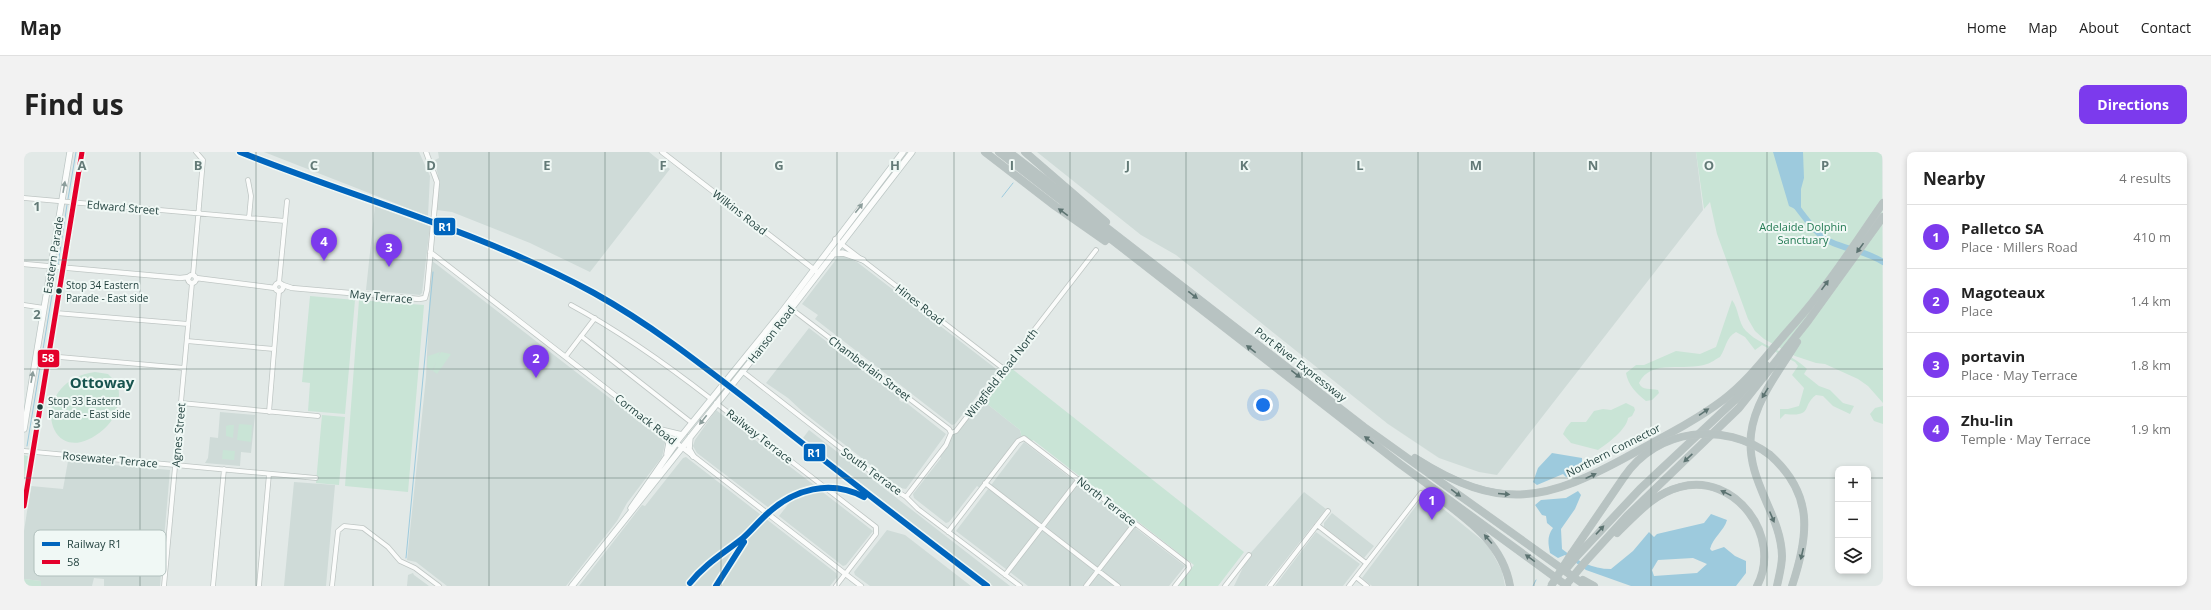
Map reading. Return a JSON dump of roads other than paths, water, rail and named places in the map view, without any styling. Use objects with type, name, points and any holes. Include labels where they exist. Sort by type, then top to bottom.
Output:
[{"type":"highway","points":[[985,152],[1055,206],[1153,273]]},
{"type":"highway","name":"Port River Expressway","points":[[998,152],[1400,464],[1566,585]]},
{"type":"highway","name":"Port River Expressway","points":[[1009,152],[1379,437],[1586,586]]},
{"type":"highway","points":[[1025,152],[1071,190],[1162,271]]},
{"type":"highway","name":"Northern Connector","points":[[1379,437],[1445,477],[1469,487],[1492,492],[1514,494],[1555,490],[1597,473],[1708,410],[1754,372],[1802,316],[1883,203]]},
{"type":"highway","name":"Northern Connector","points":[[1566,585],[1627,516],[1729,419],[1780,358],[1883,217]]},
{"type":"highway","name":"Northern Connector","points":[[1551,586],[1574,555],[1640,489],[1780,358],[1802,316]]},
{"type":"highway","points":[[1777,586],[1781,567],[1781,546],[1776,527],[1756,477],[1752,459],[1751,433],[1758,406],[1780,358]]},
{"type":"highway","points":[[1574,555],[1634,464],[1654,448],[1677,438],[1697,434],[1713,433],[1740,439],[1754,445],[1770,456],[1784,470],[1792,483],[1804,513],[1804,544],[1792,586]]},
{"type":"highway","points":[[1400,464],[1488,538],[1504,565],[1510,586]]},
{"type":"highway","points":[[1585,562],[1659,495],[1680,487],[1700,485],[1720,490],[1730,495],[1739,501],[1752,516],[1761,536],[1763,548],[1763,562],[1757,586]]},
{"type":"highway","points":[[1568,573],[1594,586]]},
{"type":"main road","name":"Eastern Parade","points":[[24,429],[27,390],[52,267],[70,152]]},
{"type":"main road","name":"Eastern Parade","points":[[24,506],[82,152]]},
{"type":"main road","name":"Hanson Road","points":[[572,586],[742,372],[816,270],[835,239],[903,152]]},
{"type":"main road","name":"Hanson Road","points":[[816,270],[841,243],[912,152]]},
{"type":"main road","points":[[832,254],[843,253],[863,260]]},
{"type":"main road","name":"Hanson Road","points":[[628,514],[642,490],[711,398],[789,306]]},
{"type":"main road","points":[[742,372],[743,362]]},
{"type":"main road","points":[[662,431],[682,436]]},
{"type":"main road","points":[[662,431],[669,443],[666,457]]},
{"type":"main road","points":[[690,437],[688,449],[693,456]]},
{"type":"main road","points":[[675,456],[681,452],[693,456]]},
{"type":"street","points":[[196,152],[203,160],[198,213]]},
{"type":"street","name":"May Terrace","points":[[24,264],[422,299],[427,294],[437,182],[426,152]]},
{"type":"street","name":"Wilkins Road","points":[[662,152],[816,270]]},
{"type":"street","points":[[248,180],[251,196],[248,218]]},
{"type":"street","name":"Edward Street","points":[[24,198],[285,221]]},
{"type":"street","points":[[269,412],[287,201]]},
{"type":"street","name":"Agnes Street","points":[[166,566],[198,213]]},
{"type":"street","name":"Hines Road","points":[[835,239],[1004,369]]},
{"type":"street","name":"Wingfield Road North","points":[[906,497],[946,445],[951,433],[956,431],[1096,250]]},
{"type":"street","name":"Cormack Road","points":[[430,252],[861,586]]},
{"type":"street","points":[[24,305],[44,308]]},
{"type":"street","points":[[571,305],[595,318],[651,353],[711,398]]},
{"type":"street","name":"Chamberlain Street","points":[[789,306],[945,425],[951,433]]},
{"type":"street","points":[[56,313],[188,324]]},
{"type":"street","points":[[566,356],[595,318]]},
{"type":"street","points":[[581,336],[692,423]]},
{"type":"street","points":[[187,341],[274,349]]},
{"type":"street","points":[[48,356],[184,368]]},
{"type":"street","name":"South Terrace","points":[[742,372],[892,488],[906,497],[910,503],[1020,586]]},
{"type":"street","points":[[181,403],[318,416]]},
{"type":"street","name":"Railway Terrace","points":[[716,403],[874,524],[877,530],[876,534],[845,574]]},
{"type":"street","name":"North Terrace","points":[[985,483],[1018,440],[1022,438],[1027,439],[1188,564],[1189,568],[1175,586]]},
{"type":"street","name":"Rosewater Terrace","points":[[24,451],[316,478]]},
{"type":"street","points":[[212,586],[224,469]]},
{"type":"street","points":[[259,586],[269,474]]},
{"type":"street","points":[[1005,575],[1079,479]]},
{"type":"street","points":[[948,532],[985,483],[1118,586]]},
{"type":"street","points":[[1349,586],[1421,493]]},
{"type":"street","points":[[1270,586],[1328,511]]},
{"type":"street","points":[[1086,586],[1135,523]]},
{"type":"street","points":[[1317,525],[1366,563]]},
{"type":"street","points":[[332,586],[337,535],[342,527],[363,528],[388,547],[400,561],[415,568],[439,586]]},
{"type":"street","points":[[1225,586],[1248,555]]},
{"type":"street","points":[[836,586],[845,574]]},
{"type":"street","name":"Agnes Street","points":[[164,586],[165,576]]},
{"type":"street","points":[[1356,577],[1367,586]]},
{"type":"water","points":[[1773,152],[1803,152],[1804,178],[1801,189],[1801,212],[1789,206]]},
{"type":"water","points":[[1552,453],[1582,458],[1582,465],[1570,472],[1569,476],[1566,477],[1563,474],[1537,485],[1533,482],[1538,468]]},
{"type":"water","points":[[1578,491],[1581,495],[1575,509],[1561,529],[1562,549],[1585,564],[1597,568],[1611,569],[1633,551],[1649,532],[1654,537],[1657,534],[1704,523],[1711,514],[1727,520],[1710,549],[1712,551],[1724,547],[1735,556],[1746,561],[1746,573],[1736,586],[1631,586],[1586,570],[1565,555],[1558,558],[1550,553],[1548,540],[1553,528],[1547,523],[1546,516],[1542,515],[1535,505],[1541,500],[1566,498]],"holes":[[[1693,558],[1707,564],[1697,573],[1654,576],[1652,570],[1658,560]]]},
{"type":"waterway","points":[[68,199],[76,152]]},
{"type":"waterway","points":[[1002,197],[1013,183]]},
{"type":"waterway","points":[[58,264],[67,205]]},
{"type":"waterway","points":[[1796,206],[1812,226],[1826,239],[1837,245],[1869,255],[1883,262]]},
{"type":"waterway","points":[[27,446],[56,271]]},
{"type":"waterway","points":[[406,558],[433,272]]},
{"type":"waterway","points":[[1533,586],[1536,580]]},
{"type":"rail line","name":"R1","points":[[240,152],[464,234],[551,271],[594,293],[640,321],[684,352],[987,586]]},
{"type":"rail line","name":"R1","points":[[690,583],[708,564],[743,538],[767,514],[789,498],[813,489],[825,488],[838,489],[864,497]]},
{"type":"rail line","name":"R1","points":[[716,586],[744,542]]},
{"type":"place","name":"Zhu-lin","points":[[324,261]]},
{"type":"place","name":"portavin","points":[[389,267]]},
{"type":"place","name":"Stop 34 Eastern Parade - East side","points":[[59,291]]},
{"type":"place","name":"Magoteaux","points":[[536,378]]},
{"type":"place","name":"Stop 33 Eastern Parade - East side","points":[[40,407]]},
{"type":"place","name":"Palletco SA","points":[[1432,520]]},
{"type":"district","name":"Ottoway","points":[[102,382]]},
{"type":"park label","name":"Adelaide Dolphin Sanctuary","points":[[1803,232]]}]
